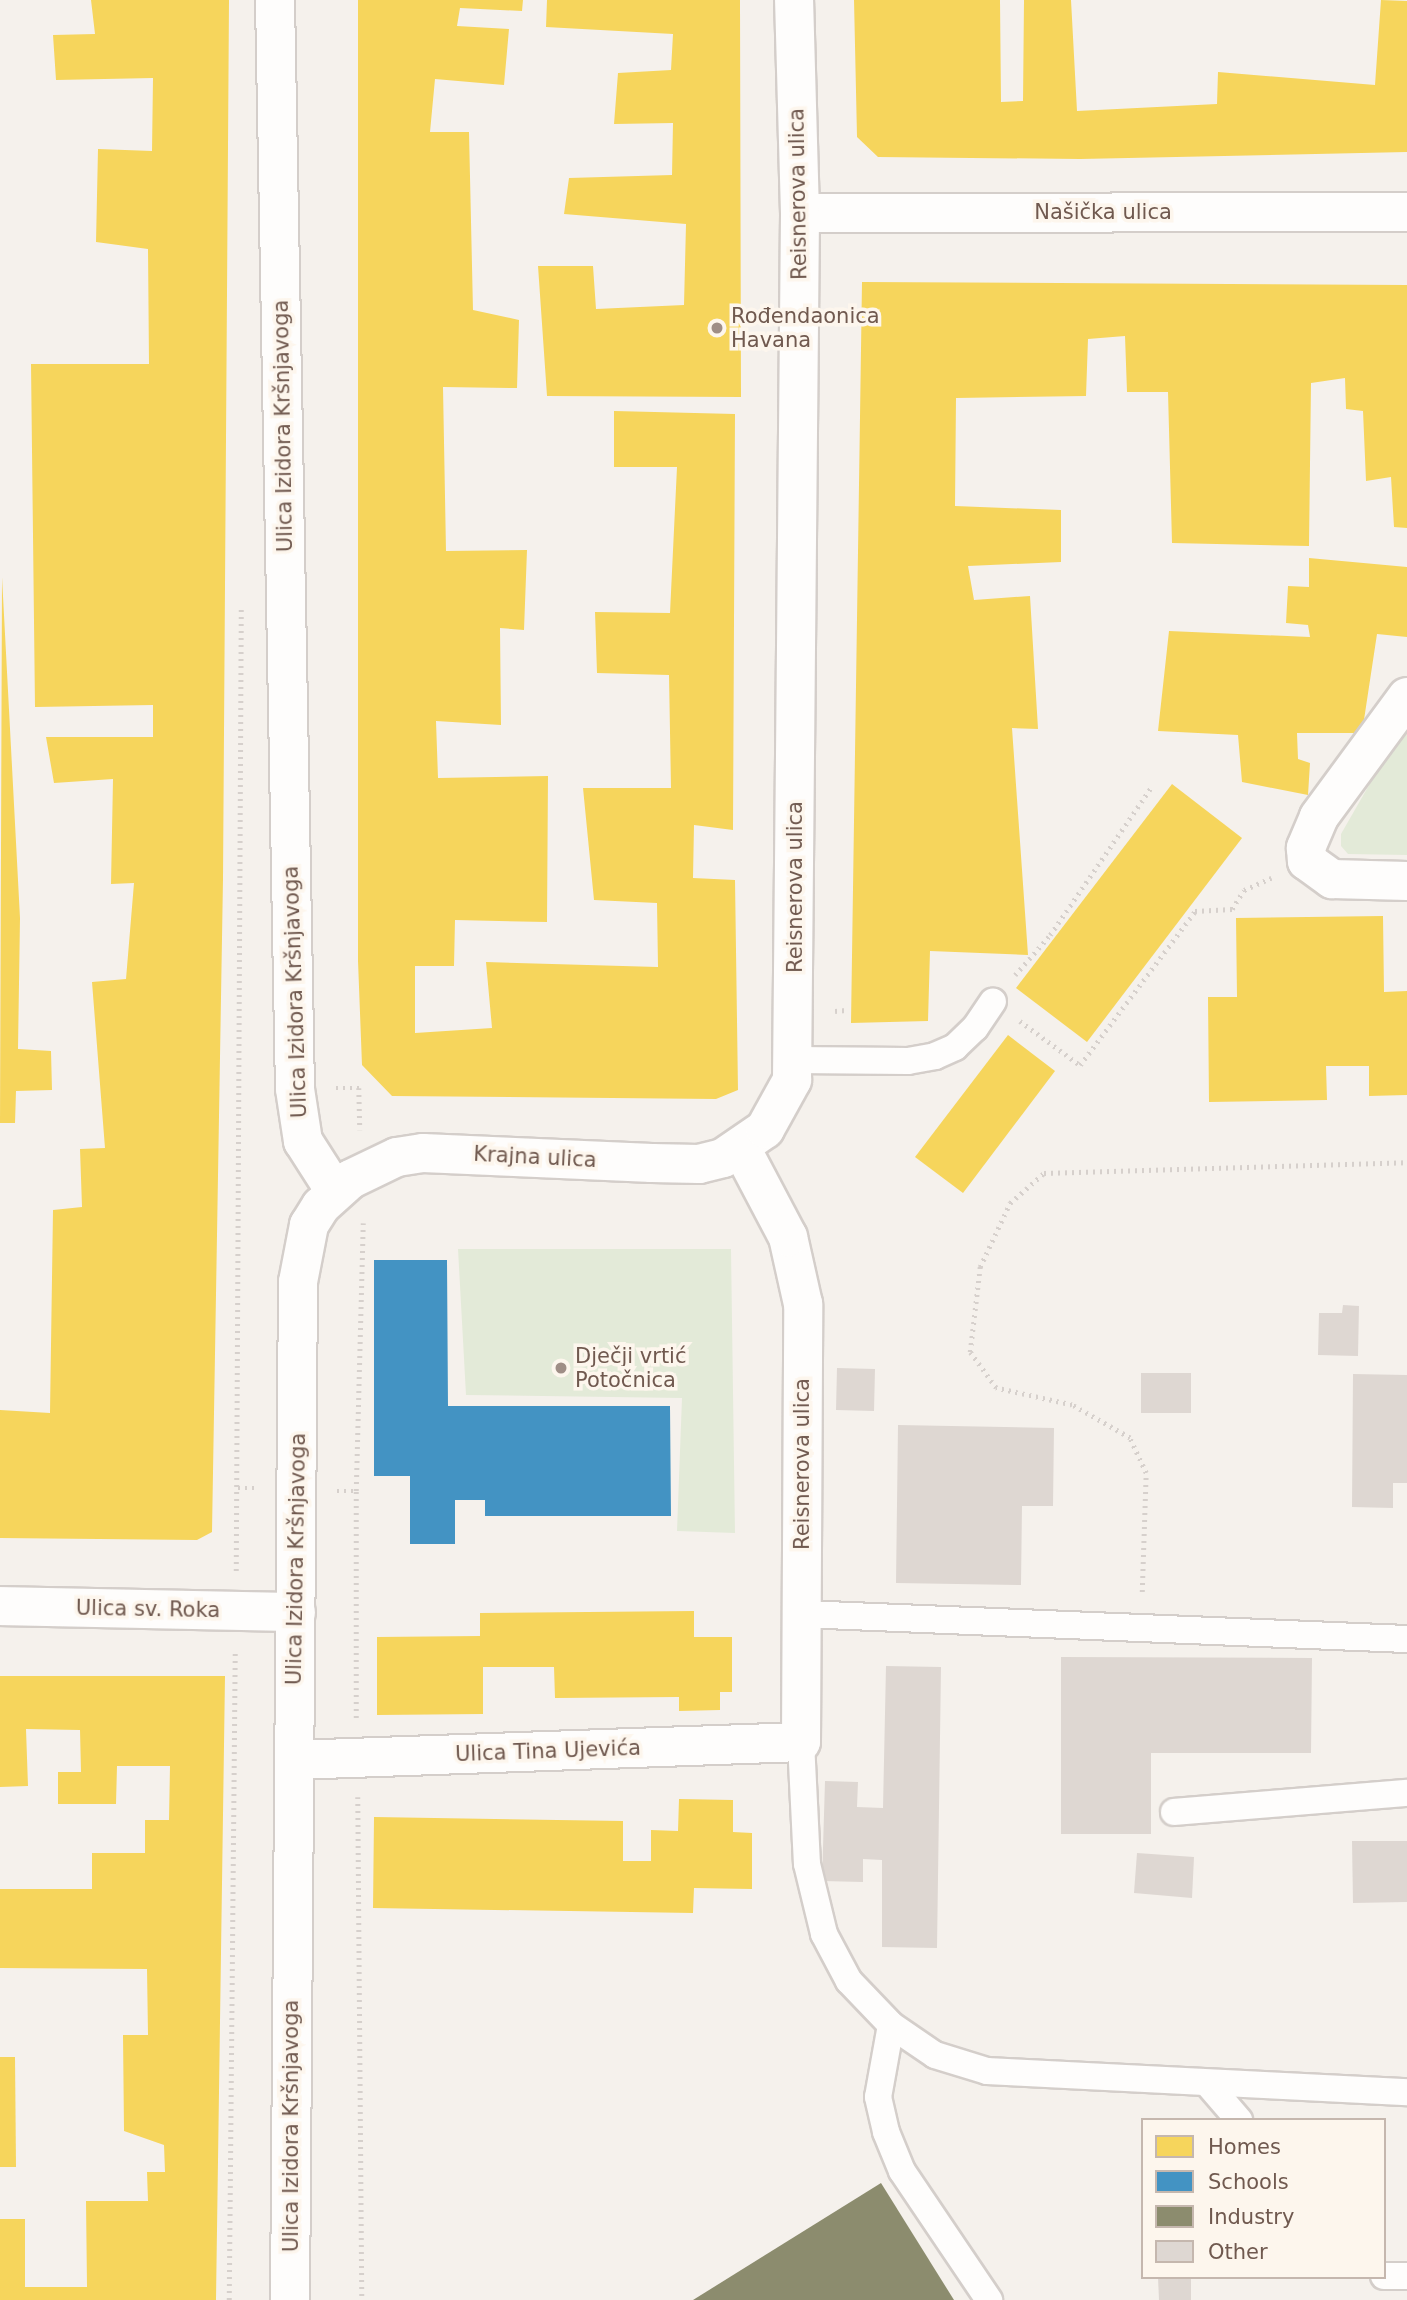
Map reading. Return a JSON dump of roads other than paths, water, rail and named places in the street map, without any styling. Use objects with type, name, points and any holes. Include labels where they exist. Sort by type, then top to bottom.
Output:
[{"type":"street","name":"Ulica Izidora Kršnjavoga","points":[[275,0],[295,1088],[303,1141],[348,1182],[309,1225],[300,1261],[290,2300]]},
{"type":"street","name":"Reisnerova ulica","points":[[794,0],[800,213],[795,1060],[792,1080],[776,1115],[741,1148],[788,1237],[803,1304],[801,1742]]},
{"type":"street","name":"Našička ulica","points":[[800,213],[1407,212]]},
{"type":"street","points":[[1407,697],[1309,833],[1307,861],[1332,879],[1352,883],[1407,881]]},
{"type":"street","name":"Krajna ulica","points":[[348,1182],[397,1157],[423,1153],[699,1164],[741,1148]]},
{"type":"street","name":"Ulica sv. Roka","points":[[0,1606],[296,1612]]},
{"type":"street","name":"Ulica Tina Ujevića","points":[[294,1760],[801,1742]]},
{"type":"lane","points":[[795,1060],[908,1060],[935,1056],[955,1047],[993,1001]]},
{"type":"lane","points":[[802,1614],[1407,1639]]},
{"type":"lane","points":[[801,1742],[807,1864],[824,1934],[849,1981],[891,2025],[935,2054],[987,2071],[1407,2092]]},
{"type":"lane","points":[[1174,1812],[1407,1793]]},
{"type":"lane","points":[[891,2025],[878,2097],[886,2132],[902,2171],[989,2300]]},
{"type":"lane","points":[[1209,2084],[1238,2118]]},
{"type":"lane","points":[[1386,2276],[1407,2276]]},
{"type":"place","name":"Rođendaonica Havana","points":[[717,328]]},
{"type":"place","name":"Dječji vrtić Potočnica","points":[[561,1368]]}]
